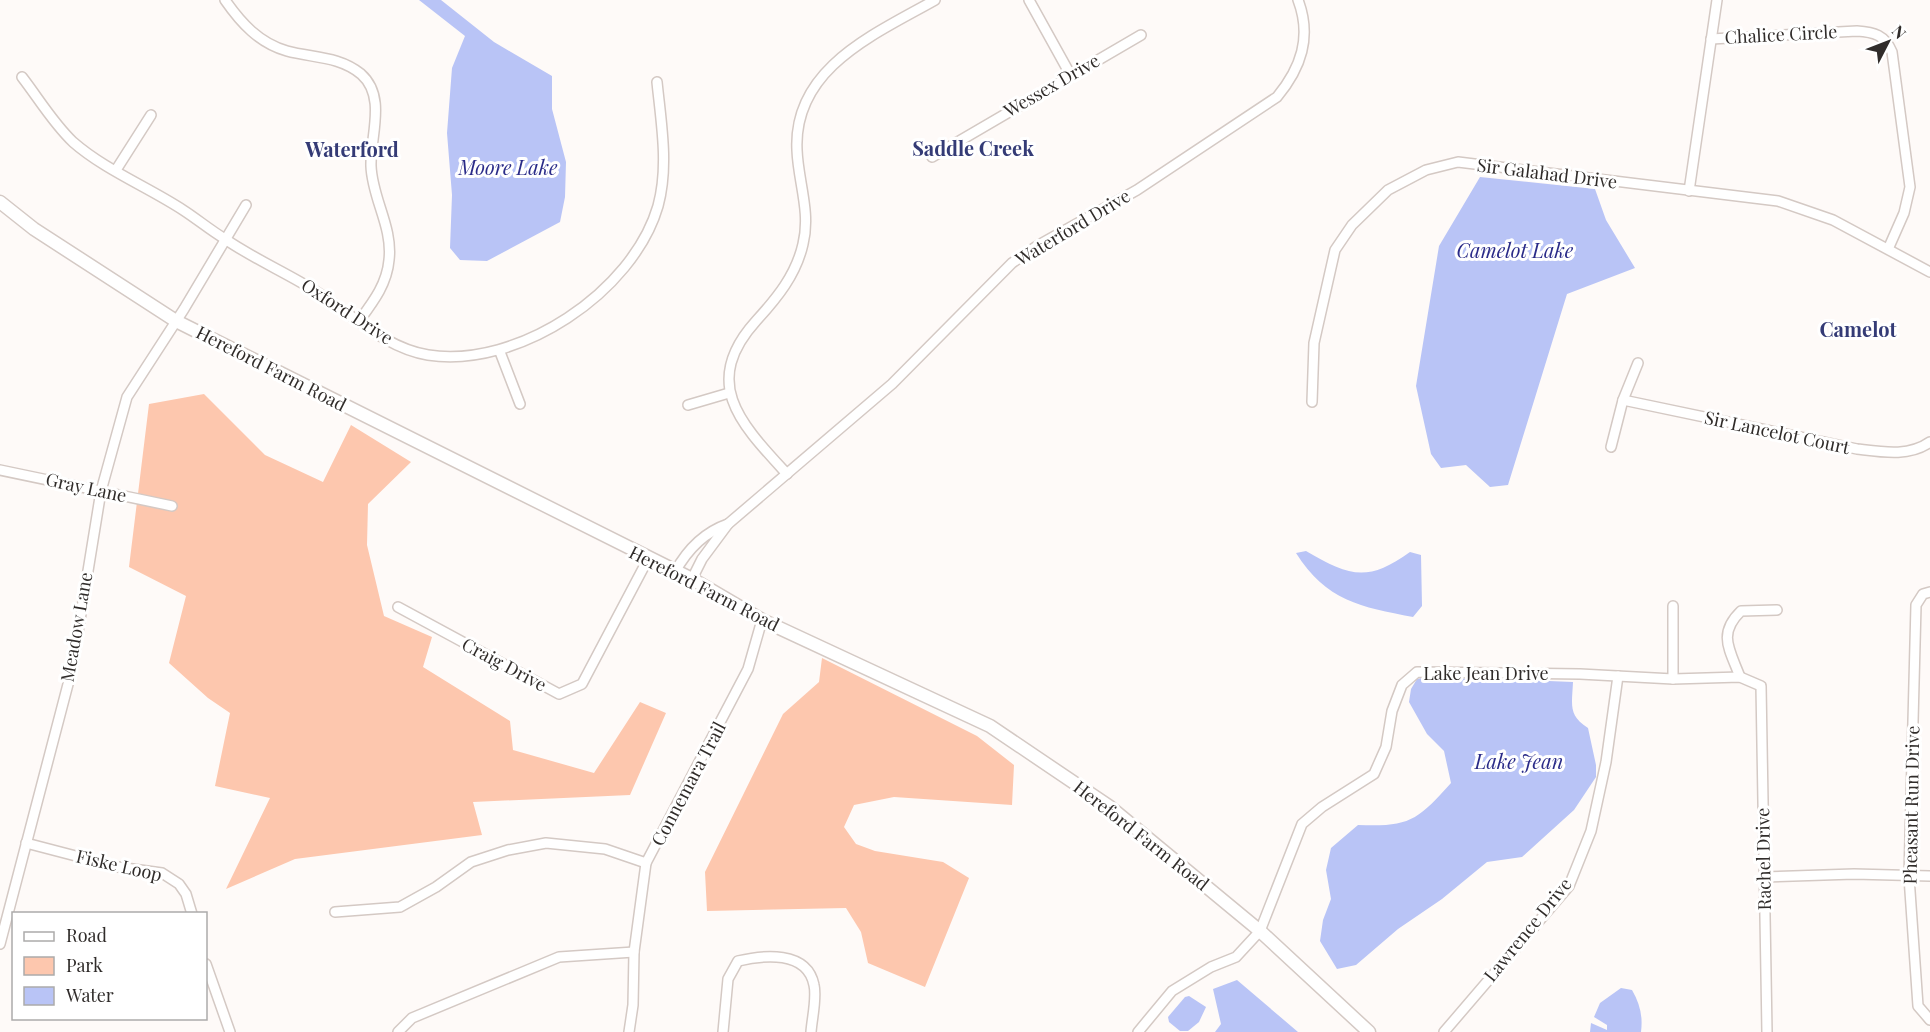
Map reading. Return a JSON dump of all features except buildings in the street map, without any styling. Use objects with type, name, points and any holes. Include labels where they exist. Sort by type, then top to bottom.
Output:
[{"type":"street","points":[[225,0],[247,28],[274,46],[344,63],[370,83],[376,111],[371,170],[384,217],[389,260],[378,294],[359,321]]},
{"type":"street","points":[[787,474],[742,422],[729,393],[728,381],[734,350],[787,283],[803,243],[805,200],[797,151],[797,132],[807,93],[818,78],[836,62],[935,0]]},
{"type":"street","points":[[1029,0],[1070,74]]},
{"type":"street","name":"Waterford Drive","points":[[675,572],[682,560],[704,536],[728,524],[892,384],[1012,263],[1037,246],[1137,190],[1277,97],[1292,79],[1302,57],[1304,16],[1298,0]]},
{"type":"street","points":[[1689,191],[1718,0]]},
{"type":"street","name":"Chalice Circle","points":[[1711,39],[1857,31],[1873,32],[1887,40],[1892,52],[1910,187],[1904,213],[1889,248]]},
{"type":"street","name":"Wessex Drive","points":[[932,157],[1070,74],[1141,35]]},
{"type":"street","name":"Oxford Drive","points":[[22,77],[74,142],[184,210],[226,240],[302,282],[382,338],[427,355],[477,356],[500,352],[547,329],[597,296],[615,280],[642,245],[655,214],[663,178],[657,82]]},
{"type":"street","points":[[116,170],[151,116]]},
{"type":"street","name":"Sir Galahad Drive","points":[[1312,402],[1314,343],[1335,250],[1352,225],[1388,190],[1426,170],[1458,162],[1778,201],[1833,220],[1930,272]]},
{"type":"street","name":"Hereford Farm Road","points":[[0,202],[34,229],[176,321],[692,579],[762,620],[990,726],[1110,807],[1260,931],[1369,1032]]},
{"type":"street","name":"Meadow Lane","points":[[0,944],[72,669],[101,491],[127,397],[246,205]]},
{"type":"street","points":[[500,352],[520,404]]},
{"type":"street","points":[[1611,447],[1623,400],[1638,363]]},
{"type":"street","points":[[688,405],[729,393]]},
{"type":"street","name":"Sir Lancelot Court","points":[[1623,400],[1857,449],[1893,453],[1919,450],[1930,442]]},
{"type":"street","name":"Gray Lane","points":[[0,470],[172,506]]},
{"type":"street","name":"Waterford Drive","points":[[692,579],[695,570],[728,524]]},
{"type":"street","points":[[704,536],[713,545]]},
{"type":"street","name":"Craig Drive","points":[[398,607],[559,694],[582,684],[648,559]]},
{"type":"street","name":"Pheasant Run Drive","points":[[1930,592],[1923,594],[1916,604],[1909,877],[1918,1005],[1930,1020]]},
{"type":"street","points":[[1672,679],[1673,606]]},
{"type":"street","points":[[1740,677],[1726,640],[1728,623],[1741,611],[1777,610]]},
{"type":"street","name":"Connemara Trail","points":[[629,1032],[633,1005],[634,952],[646,863],[748,669],[762,620]]},
{"type":"street","name":"Lake Jean Drive","points":[[1260,931],[1302,824],[1322,807],[1374,774],[1386,747],[1392,711],[1402,685],[1417,672],[1672,679],[1740,677],[1761,686]]},
{"type":"street","name":"Lawrence Drive","points":[[1443,1032],[1569,886],[1591,831],[1606,762],[1618,676]]},
{"type":"street","name":"Rachel Drive","points":[[1761,686],[1767,1032]]},
{"type":"street","name":"Fiske Loop","points":[[26,843],[118,867],[162,873],[179,884],[186,894],[191,912]]},
{"type":"street","points":[[335,912],[400,907],[436,887],[471,862],[508,850],[546,843],[605,849],[646,863]]},
{"type":"street","points":[[1764,877],[1854,874],[1930,876]]},
{"type":"street","points":[[1138,1032],[1172,991],[1211,967],[1236,957],[1260,931]]},
{"type":"street","points":[[398,1032],[412,1018],[524,969],[559,957],[634,952]]},
{"type":"street","points":[[723,1032],[728,979],[738,961],[760,956],[788,958],[807,969],[814,985],[811,1032]]},
{"type":"street","points":[[207,967],[230,1032]]},
{"type":"green space","points":[[204,394],[265,455],[323,482],[351,425],[411,462],[368,504],[367,545],[384,616],[432,637],[423,667],[510,721],[513,750],[594,773],[640,702],[666,713],[630,795],[473,802],[482,835],[295,859],[226,889],[270,798],[215,786],[230,713],[208,698],[169,663],[186,596],[129,567],[149,404]]},
{"type":"green space","points":[[822,658],[977,736],[1014,765],[1012,805],[894,797],[854,805],[844,827],[856,844],[875,851],[943,862],[969,878],[925,987],[868,963],[861,932],[846,908],[707,911],[705,872],[783,714],[819,682]]},
{"type":"water","name":"Moore Lake","points":[[419,0],[441,0],[494,42],[552,76],[552,109],[566,162],[565,197],[560,222],[487,261],[460,260],[450,248],[452,195],[447,133],[452,68],[465,36]]},
{"type":"water","name":"Camelot Lake","points":[[1480,177],[1595,189],[1606,220],[1635,268],[1567,294],[1508,485],[1490,487],[1466,465],[1441,468],[1431,454],[1416,386],[1439,246]]},
{"type":"water","points":[[1306,551],[1334,566],[1358,572],[1370,572],[1382,568],[1410,552],[1421,555],[1422,606],[1413,617],[1377,610],[1346,599],[1332,592],[1320,582],[1296,553]]},
{"type":"water","name":"Lake Jean","points":[[1426,677],[1486,679],[1492,683],[1503,679],[1573,682],[1574,714],[1588,728],[1596,765],[1596,777],[1574,810],[1522,857],[1487,862],[1442,899],[1398,929],[1356,965],[1337,969],[1320,941],[1323,920],[1331,899],[1326,870],[1331,848],[1358,825],[1389,825],[1411,819],[1429,806],[1451,783],[1444,751],[1427,734],[1409,702],[1411,689],[1417,679]]},
{"type":"water","points":[[1237,980],[1298,1032],[1215,1032],[1221,1024],[1213,989]]},
{"type":"water","points":[[1621,988],[1632,990],[1637,1000],[1642,1021],[1641,1032],[1590,1032],[1591,1023],[1607,1030],[1607,1025],[1594,1017],[1600,1003]]},
{"type":"water","points":[[1189,996],[1206,1007],[1199,1022],[1188,1031],[1180,1031],[1169,1022],[1168,1017],[1185,997]]},
{"type":"district","name":"Saddle Creek","points":[[973,149]]},
{"type":"district","name":"Waterford","points":[[352,150]]},
{"type":"district","name":"Camelot","points":[[1858,330]]}]
